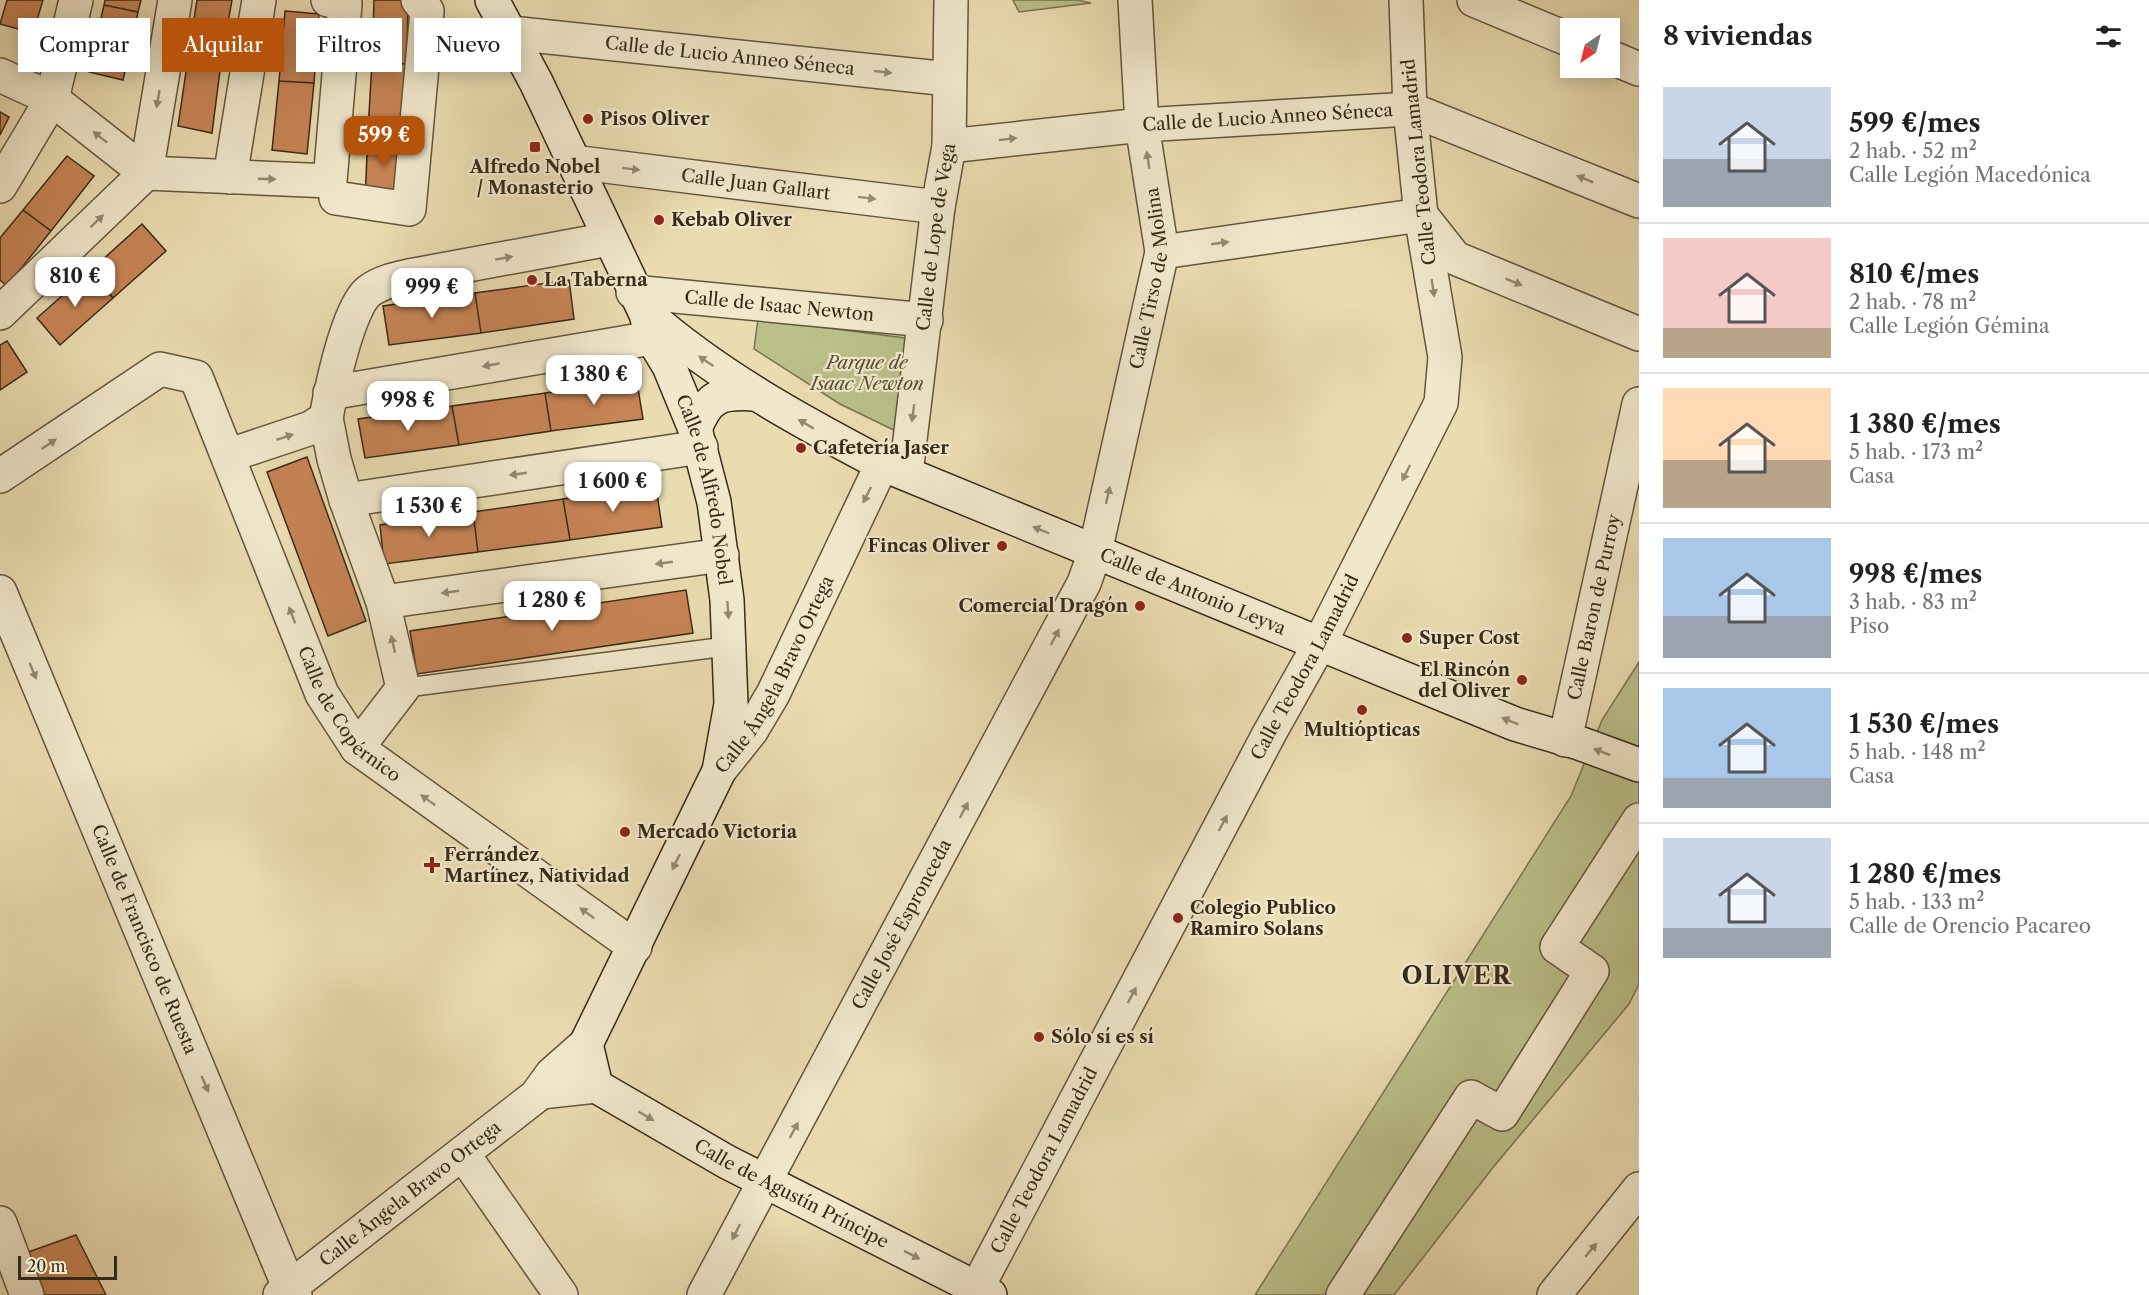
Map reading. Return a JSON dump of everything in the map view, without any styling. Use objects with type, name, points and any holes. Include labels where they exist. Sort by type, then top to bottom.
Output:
[{"type":"street","points":[[0,186],[52,99],[76,0]]},
{"type":"street","points":[[3,307],[146,173],[175,0]]},
{"type":"street","points":[[230,177],[259,0]]},
{"type":"street","points":[[0,75],[52,99],[146,173],[230,177],[333,190],[409,209],[427,11],[418,0]]},
{"type":"street","name":"Calle de Alfredo Nobel","points":[[492,0],[502,18]]},
{"type":"street","name":"Calle de Lope de Vega","points":[[894,469],[926,320],[938,207],[950,146],[951,0]]},
{"type":"street","name":"Calle Tirso de Molina","points":[[1095,552],[1162,252],[1142,124],[1135,0]]},
{"type":"street","name":"Calle Teodora Lamadrid","points":[[984,1292],[1269,734],[1319,645],[1441,403],[1445,357],[1421,215],[1410,109],[1406,0]]},
{"type":"street","points":[[1474,0],[1560,36]]},
{"type":"street","points":[[333,190],[336,2]]},
{"type":"street","name":"Calle de Lucio Anneo Séneca","points":[[521,34],[949,79]]},
{"type":"street","name":"Calle de Alfredo Nobel","points":[[521,54],[669,366],[698,438],[714,502],[722,555],[730,646],[731,704],[719,771]]},
{"type":"street","points":[[1620,61],[1639,69]]},
{"type":"street","name":"Calle de Lucio Anneo Séneca","points":[[950,146],[1142,124],[1410,109],[1639,201]]},
{"type":"street","name":"Calle Juan Gallart","points":[[573,162],[938,207]]},
{"type":"street","points":[[1162,252],[1421,215],[1455,258],[1639,334]]},
{"type":"street","points":[[357,748],[403,688],[383,602],[346,500],[328,406],[350,323],[368,291],[385,282],[609,239]]},
{"type":"street","name":"Calle de Isaac Newton","points":[[230,455],[311,428],[328,406],[644,315],[926,320]]},
{"type":"street","name":"Calle de Antonio Leyva","points":[[644,315],[692,352],[755,394],[817,430],[894,469],[1515,724],[1639,765]]},
{"type":"street","name":"Calle de Copérnico","points":[[0,476],[160,369],[196,376],[230,455],[322,693],[357,748],[635,947]]},
{"type":"street","name":"Calle de Antonio Leyva","points":[[698,438],[703,412],[718,396],[725,393],[755,394]]},
{"type":"street","name":"Calle Baron de Purroy","points":[[1565,740],[1639,404]]},
{"type":"street","points":[[346,500],[698,438]]},
{"type":"street","name":"Calle Ángela Bravo Ortega","points":[[288,1292],[541,1092],[552,1074],[586,1044],[719,771],[751,731],[773,694],[894,469]]},
{"type":"street","name":"Calle José Espronceda","points":[[704,1295],[1079,593],[1095,552]]},
{"type":"street","points":[[383,602],[722,555]]},
{"type":"street","name":"Calle de Francisco de Ruesta","points":[[3,610],[288,1292]]},
{"type":"street","points":[[1343,1295],[1471,1097],[1502,1114],[1592,971],[1557,947],[1639,820]]},
{"type":"street","points":[[541,1092],[596,1086],[586,1044]]},
{"type":"street","name":"Calle de Agustín Príncipe","points":[[596,1086],[766,1182],[984,1292]]},
{"type":"street","points":[[463,1154],[561,1295]]},
{"type":"street","points":[[1554,1295],[1635,1204]]},
{"type":"street","points":[[0,1223],[27,1295]]},
{"type":"lane","points":[[403,688],[730,646]]},
{"type":"green space","points":[[1013,0],[1078,0],[1091,3],[1019,12]]},
{"type":"green space","name":"Parque de Isaac Newton","points":[[758,319],[913,339],[902,434],[840,404],[754,349]]},
{"type":"green space","points":[[1639,662],[1639,984],[1629,1004],[1491,1170],[1394,1295],[1255,1295],[1571,796],[1602,720]]},
{"type":"building","points":[[7,0],[43,0],[38,18],[18,18],[18,29],[0,24]]},
{"type":"building","points":[[105,0],[141,0],[138,12],[104,5]]},
{"type":"building","points":[[197,0],[232,0],[229,18],[194,18]]},
{"type":"building","points":[[374,0],[408,0],[407,64],[402,64],[402,18],[373,18]]},
{"type":"building","points":[[104,5],[138,12],[137,18],[101,18]]},
{"type":"building","points":[[285,11],[319,14],[319,18],[296,18],[296,72],[315,72],[314,83],[279,81],[280,72],[284,72]]},
{"type":"building","points":[[402,64],[407,64],[404,133],[368,131],[371,72],[402,72]]},
{"type":"building","points":[[89,72],[125,72],[123,80]]},
{"type":"building","points":[[186,72],[220,72],[212,133],[178,126]]},
{"type":"building","points":[[279,81],[314,83],[307,154],[272,150]]},
{"type":"building","points":[[0,112],[9,117],[0,135]]},
{"type":"building","points":[[368,131],[404,133],[400,203],[365,201]]},
{"type":"building","points":[[67,156],[94,176],[51,231],[23,210]]},
{"type":"building","points":[[23,210],[51,231],[7,286],[0,280],[0,238]]},
{"type":"building","points":[[142,224],[166,251],[113,298],[90,271]]},
{"type":"building","points":[[90,271],[113,298],[60,345],[37,318]]},
{"type":"building","points":[[569,280],[574,319],[481,333],[475,293]]},
{"type":"building","points":[[475,293],[481,333],[389,345],[383,306]]},
{"type":"building","points":[[7,341],[27,372],[0,390],[0,345]]},
{"type":"building","points":[[637,382],[643,419],[551,431],[545,393]]},
{"type":"building","points":[[545,393],[551,431],[459,445],[452,406]]},
{"type":"building","points":[[452,406],[459,445],[365,458],[358,419]]},
{"type":"building","points":[[307,457],[366,621],[328,636],[267,472]]},
{"type":"building","points":[[656,487],[662,527],[570,540],[563,499]]},
{"type":"building","points":[[563,499],[570,540],[478,552],[473,512]]},
{"type":"building","points":[[473,512],[478,552],[384,564],[380,525]]},
{"type":"building","points":[[686,590],[693,633],[417,674],[410,631]]},
{"type":"building","points":[[76,1235],[106,1295],[36,1295],[20,1255]]},
{"type":"place","name":"Pisos Oliver","points":[[588,119]]},
{"type":"place","name":"Alfredo Nobel / Monasterio","points":[[535,147]]},
{"type":"place","name":"Kebab Oliver","points":[[659,220]]},
{"type":"place","name":"La Taberna","points":[[532,280]]},
{"type":"place","name":"Cafetería Jaser","points":[[801,448]]},
{"type":"place","name":"Fincas Oliver","points":[[1002,546]]},
{"type":"place","name":"Comercial Dragón","points":[[1140,606]]},
{"type":"place","name":"Super Cost","points":[[1407,638]]},
{"type":"place","name":"El Rincón del Oliver","points":[[1522,680]]},
{"type":"place","name":"Multiópticas","points":[[1362,710]]},
{"type":"place","name":"Mercado Victoria","points":[[625,832]]},
{"type":"place","name":"Ferrández Martínez, Natividad","points":[[432,865]]},
{"type":"place","name":"Colegio Publico Ramiro Solans","points":[[1178,918]]},
{"type":"place","name":"Sólo sí es sí","points":[[1039,1037]]},
{"type":"district","name":"OLIVER","points":[[1457,975]]}]
